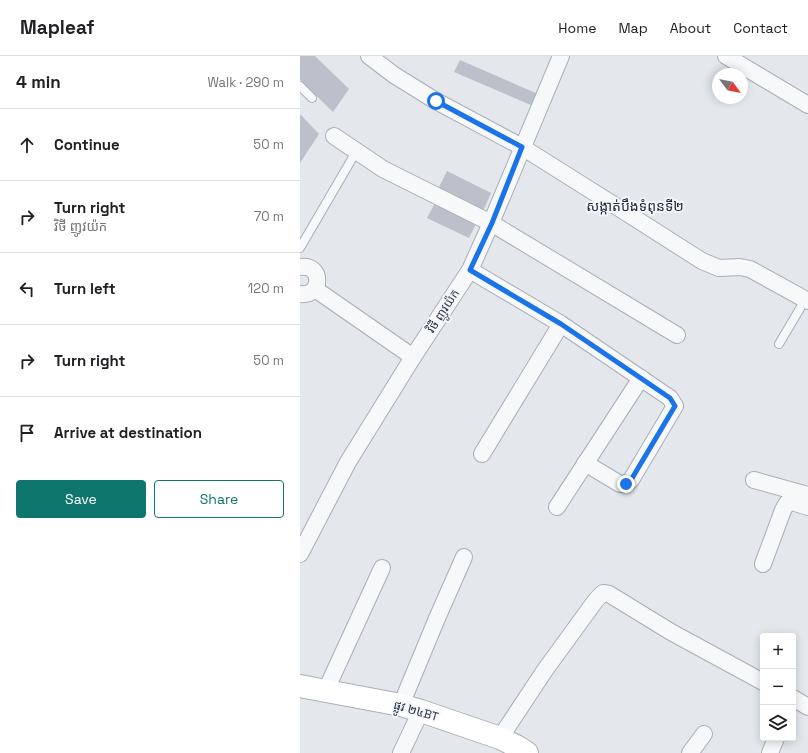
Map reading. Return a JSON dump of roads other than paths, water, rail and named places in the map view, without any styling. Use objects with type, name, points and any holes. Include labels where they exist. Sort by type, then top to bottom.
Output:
[{"type":"street","points":[[369,56],[436,101],[522,147],[705,263],[718,268],[740,267],[750,269],[807,301]]},
{"type":"street","name":"វិថី ញូវយ៉ក","points":[[300,554],[348,462],[413,357],[470,270],[492,223],[522,147],[561,56]]},
{"type":"street","points":[[732,58],[808,105]]},
{"type":"street","points":[[334,136],[383,170],[492,223],[677,335]]},
{"type":"street","points":[[300,267],[307,267],[314,271],[318,280],[305,296]]},
{"type":"street","points":[[470,270],[561,324],[670,398],[675,406],[631,480],[626,484],[620,484],[585,463]]},
{"type":"street","points":[[305,296],[331,299],[413,357]]},
{"type":"street","points":[[482,454],[561,324]]},
{"type":"street","points":[[557,507],[641,378]]},
{"type":"street","points":[[754,480],[808,495]]},
{"type":"street","points":[[763,564],[782,510],[787,503],[792,502],[808,508]]},
{"type":"street","points":[[402,753],[411,708],[432,630],[464,557]]},
{"type":"street","points":[[326,690],[382,568]]},
{"type":"street","points":[[500,738],[544,670],[596,600],[603,593],[609,594],[671,632],[760,680]]},
{"type":"street","name":"ផ្លូវ ២៤BT","points":[[300,686],[411,708],[500,738],[527,753]]},
{"type":"street","points":[[796,701],[808,707]]},
{"type":"street","points":[[690,753],[704,734]]},
{"type":"street","points":[[770,753],[775,741]]},
{"type":"lane","points":[[300,86],[312,98]]},
{"type":"lane","points":[[300,248],[353,157]]},
{"type":"lane","points":[[779,344],[807,301]]},
{"type":"district","name":"សង្កាត់បឹងទំពុនទី២","points":[[635,206]]}]
